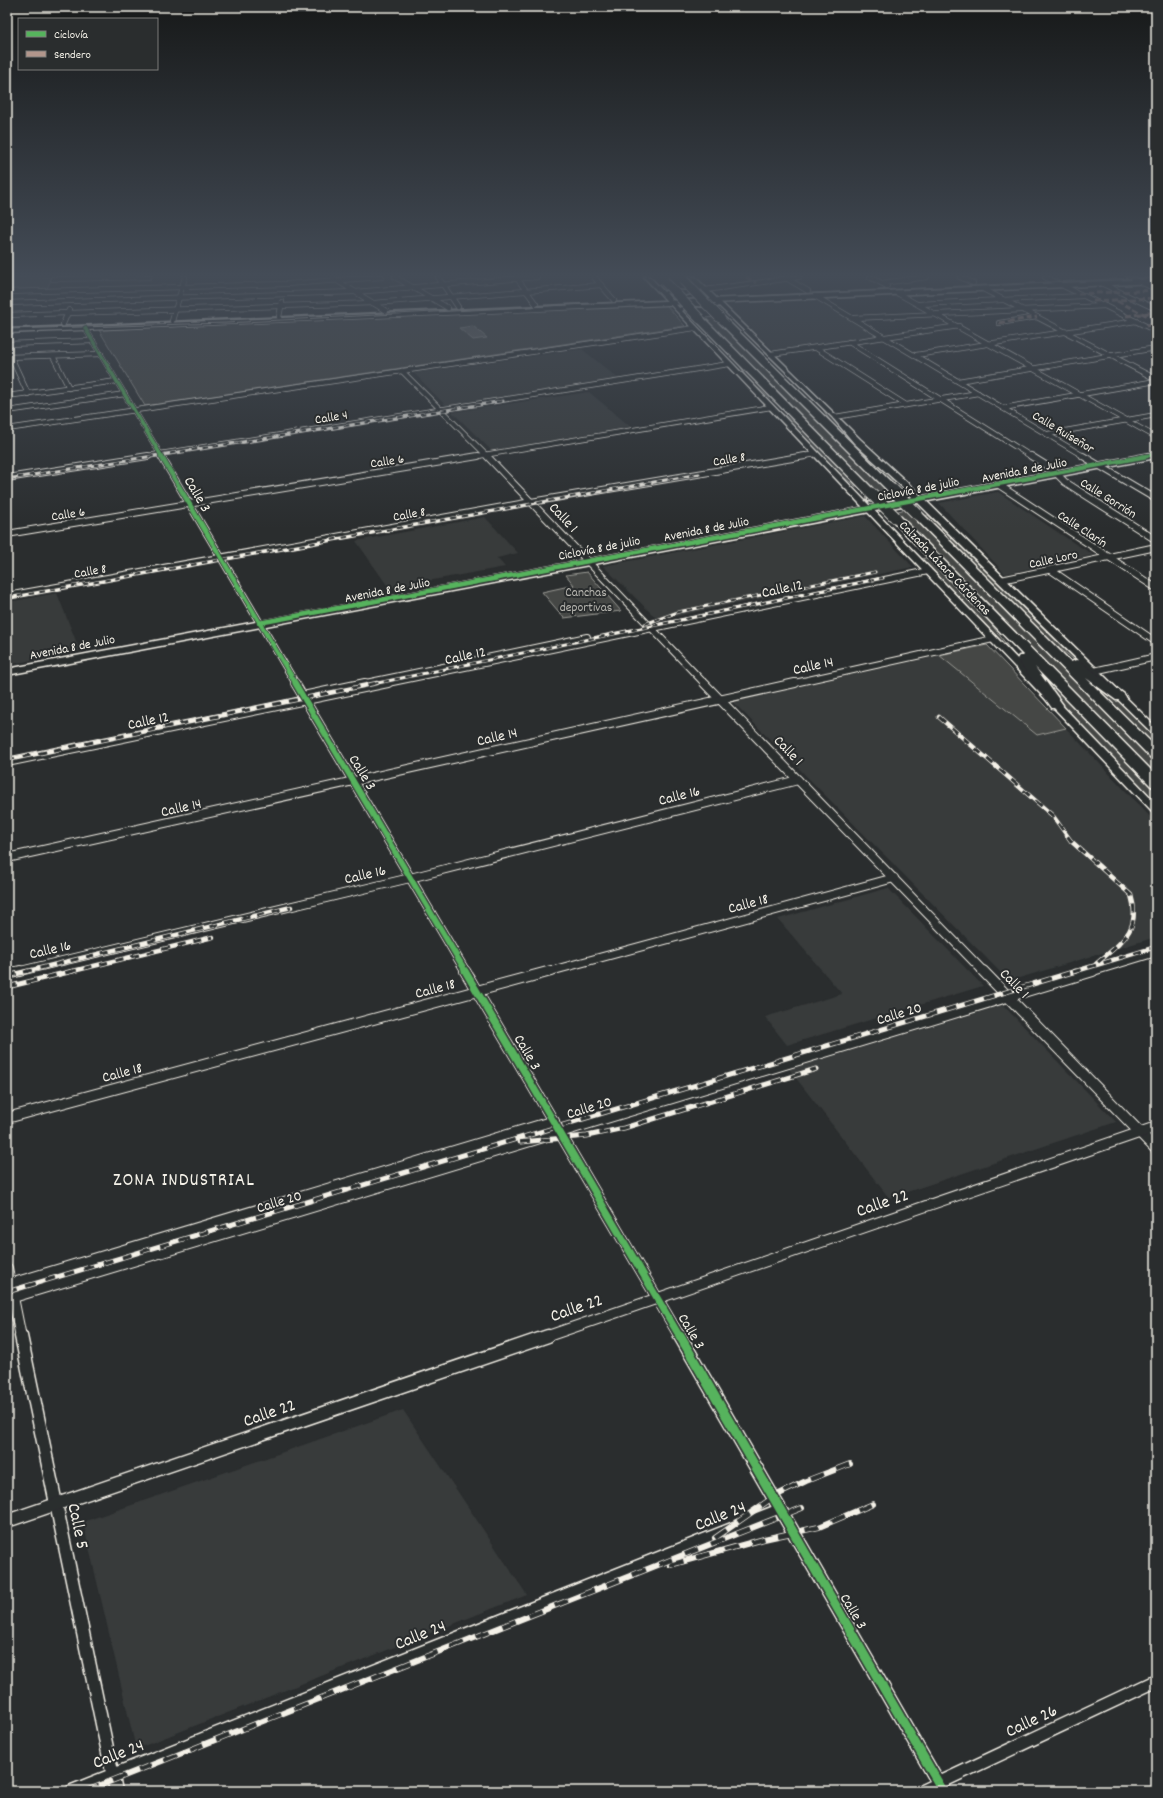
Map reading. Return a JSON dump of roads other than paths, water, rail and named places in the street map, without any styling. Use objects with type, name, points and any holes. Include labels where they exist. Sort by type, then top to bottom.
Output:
[{"type":"highway","points":[[735,361],[744,379]]},
{"type":"highway","name":"Calzada Lázaro Cárdenas","points":[[742,361],[1156,783]]},
{"type":"highway","name":"Calzada Lázaro Cárdenas","points":[[763,361],[1039,635],[1079,678],[1156,755]]},
{"type":"highway","points":[[765,361],[805,387],[835,432]]},
{"type":"highway","points":[[752,387],[805,426]]},
{"type":"highway","points":[[992,616],[1057,706]]},
{"type":"highway","points":[[1039,635],[1120,697]]},
{"type":"main road","name":"Calzada Lázaro Cárdenas","points":[[726,361],[870,509],[1156,809]]},
{"type":"main road","name":"Calzada Lázaro Cárdenas","points":[[779,361],[857,441],[909,489],[1156,732]]},
{"type":"main road","name":"Avenida 8 de Julio","points":[[7,672],[1155,455]]},
{"type":"main road","points":[[828,466],[868,499],[877,500],[904,495],[907,494],[909,489]]},
{"type":"street","points":[[11,361],[28,394]]},
{"type":"street","points":[[55,361],[69,388]]},
{"type":"street","name":"Calle 3","points":[[105,361],[658,1298],[941,1787]]},
{"type":"street","points":[[7,429],[471,361]]},
{"type":"street","points":[[836,361],[906,405]]},
{"type":"street","name":"Calle Gorrión","points":[[879,361],[1058,474],[1065,482],[1156,540]]},
{"type":"street","name":"Calle Ruiseñor","points":[[926,361],[1156,499]]},
{"type":"street","points":[[1021,361],[1156,436]]},
{"type":"street","points":[[958,381],[1076,361]]},
{"type":"street","points":[[1122,361],[1156,380]]},
{"type":"street","name":"Calle 4","points":[[7,478],[729,364]]},
{"type":"street","name":"Calle 1","points":[[402,371],[486,455],[719,699],[1156,1149]]},
{"type":"street","points":[[1003,408],[1156,380]]},
{"type":"street","points":[[7,396],[118,381]]},
{"type":"street","points":[[835,417],[978,393]]},
{"type":"street","points":[[7,411],[125,394]]},
{"type":"street","name":"Calle 6","points":[[7,534],[771,407]]},
{"type":"street","points":[[1048,434],[1156,415]]},
{"type":"street","name":"Calle 8","points":[[7,596],[531,502],[816,454]]},
{"type":"street","name":"Calle Clarín","points":[[999,485],[1156,588]]},
{"type":"street","name":"Calle Loro","points":[[1002,580],[1156,547]]},
{"type":"street","name":"Calle 12","points":[[7,762],[304,698],[927,569]]},
{"type":"street","points":[[1052,570],[1156,642]]},
{"type":"street","name":"Calle 14","points":[[7,858],[993,639]]},
{"type":"street","points":[[1094,671],[1156,656]]},
{"type":"street","name":"Calle 16","points":[[7,974],[410,878],[798,780]]},
{"type":"street","name":"Calle 18","points":[[7,1118],[894,878]]},
{"type":"street","name":"Calle 20","points":[[10,1298],[1156,952]]},
{"type":"street","name":"Calle 20","points":[[9,1284],[554,1121]]},
{"type":"street","name":"Calle 22","points":[[7,1521],[1156,1127]]},
{"type":"street","name":"Calle 5","points":[[7,1268],[10,1298],[56,1504],[116,1791]]},
{"type":"street","name":"Calle 24","points":[[72,1791],[780,1510]]},
{"type":"street","name":"Calle 26","points":[[922,1791],[941,1787],[1156,1681]]},
{"type":"railway","points":[[7,479],[503,401]]},
{"type":"railway","points":[[7,598],[699,474]]},
{"type":"railway","points":[[645,624],[678,612],[875,572]]},
{"type":"railway","points":[[373,684],[883,578]]},
{"type":"railway","points":[[7,760],[377,683]]},
{"type":"railway","points":[[939,717],[1053,816],[1071,841],[1131,895],[1134,907],[1134,918],[1127,935],[1096,964]]},
{"type":"railway","points":[[24,972],[291,907]]},
{"type":"railway","points":[[69,972],[213,937]]},
{"type":"railway","points":[[1073,972],[1156,947]]},
{"type":"railway","points":[[7,976],[28,971]]},
{"type":"railway","points":[[7,987],[73,971]]},
{"type":"railway","points":[[7,1292],[1076,971]]},
{"type":"railway","points":[[520,1142],[587,1136],[624,1128],[816,1069]]},
{"type":"railway","points":[[715,1538],[775,1496],[806,1481],[850,1464]]},
{"type":"railway","points":[[670,1565],[764,1539],[819,1527],[873,1504]]},
{"type":"railway","points":[[86,1791],[802,1508]]},
{"type":"district","name":"ZONA INDUSTRIAL","points":[[184,1178]]},
{"type":"park label","name":"Canchas deportivas","points":[[586,598]]}]
